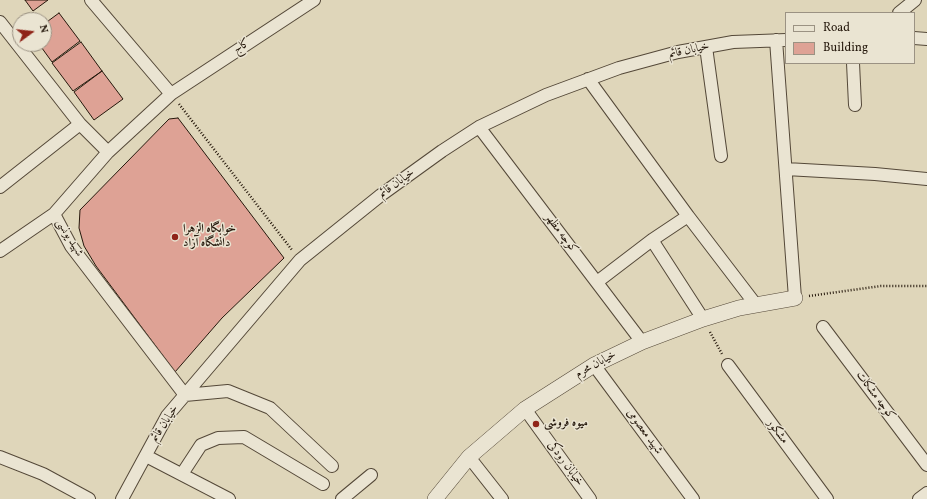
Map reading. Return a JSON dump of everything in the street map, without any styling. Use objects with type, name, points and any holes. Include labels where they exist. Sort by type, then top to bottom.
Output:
[{"type":"street","points":[[91,0],[171,94]]},
{"type":"street","name":"کاج","points":[[171,94],[314,0]]},
{"type":"street","points":[[900,12],[914,0]]},
{"type":"street","points":[[0,22],[80,124],[108,152]]},
{"type":"street","points":[[915,38],[927,39]]},
{"type":"street","points":[[781,40],[786,169],[795,298]]},
{"type":"street","name":"خیابان قائم","points":[[122,499],[167,416],[300,260],[381,195],[442,151],[479,127],[546,95],[619,68],[678,52],[733,42],[781,40]]},
{"type":"street","points":[[706,47],[721,156]]},
{"type":"street","points":[[853,64],[855,105]]},
{"type":"street","points":[[588,80],[688,216],[756,305]]},
{"type":"street","name":"شهید یونسی","points":[[171,94],[108,152],[54,214],[71,246],[185,395]]},
{"type":"street","points":[[0,187],[80,124]]},
{"type":"street","name":"کوچه مظهر","points":[[479,127],[642,342]]},
{"type":"street","points":[[786,169],[875,174],[927,179]]},
{"type":"street","points":[[0,251],[54,214]]},
{"type":"street","points":[[597,282],[652,240],[688,216]]},
{"type":"street","points":[[652,240],[703,318]]},
{"type":"street","name":"خیابان محرم","points":[[435,499],[470,457],[526,409],[594,364],[642,342],[703,318],[756,305],[795,298]]},
{"type":"street","name":"کوچه مشکات","points":[[823,327],[927,465]]},
{"type":"street","name":"شهید معصومی","points":[[594,364],[693,499]]},
{"type":"street","name":"مشکور","points":[[728,365],[827,499]]},
{"type":"street","points":[[185,395],[228,391],[270,408],[332,466]]},
{"type":"street","name":"خیابان رودکی","points":[[526,409],[590,499]]},
{"type":"street","points":[[182,474],[201,445],[218,438],[244,437],[323,484]]},
{"type":"street","points":[[146,456],[229,499]]},
{"type":"street","points":[[0,457],[43,474],[89,499]]},
{"type":"street","points":[[470,457],[502,499]]},
{"type":"street","points":[[342,499],[371,476]]},
{"type":"street","points":[[919,499],[927,493]]},
{"type":"path","points":[[171,94],[300,260]]},
{"type":"path","points":[[795,298],[881,286],[927,286]]},
{"type":"path","points":[[703,318],[728,365]]},
{"type":"building","points":[[25,0],[48,0],[33,11]]},
{"type":"building","points":[[59,13],[80,41],[52,62],[45,52],[52,52],[52,18]]},
{"type":"building","points":[[81,42],[102,71],[73,91],[52,63]]},
{"type":"building","points":[[102,71],[123,99],[94,120],[74,92]]},
{"type":"building","name":"خوابگاه الزهرا دانشگاه آزاد","points":[[178,118],[284,258],[222,318],[175,372],[96,266],[84,246],[79,228],[80,210],[169,119]]},
{"type":"place","name":"خوابگاه الزهرا دانشگاه آزاد","points":[[175,237]]},
{"type":"place","name":"میوه فروشی","points":[[536,424]]}]
